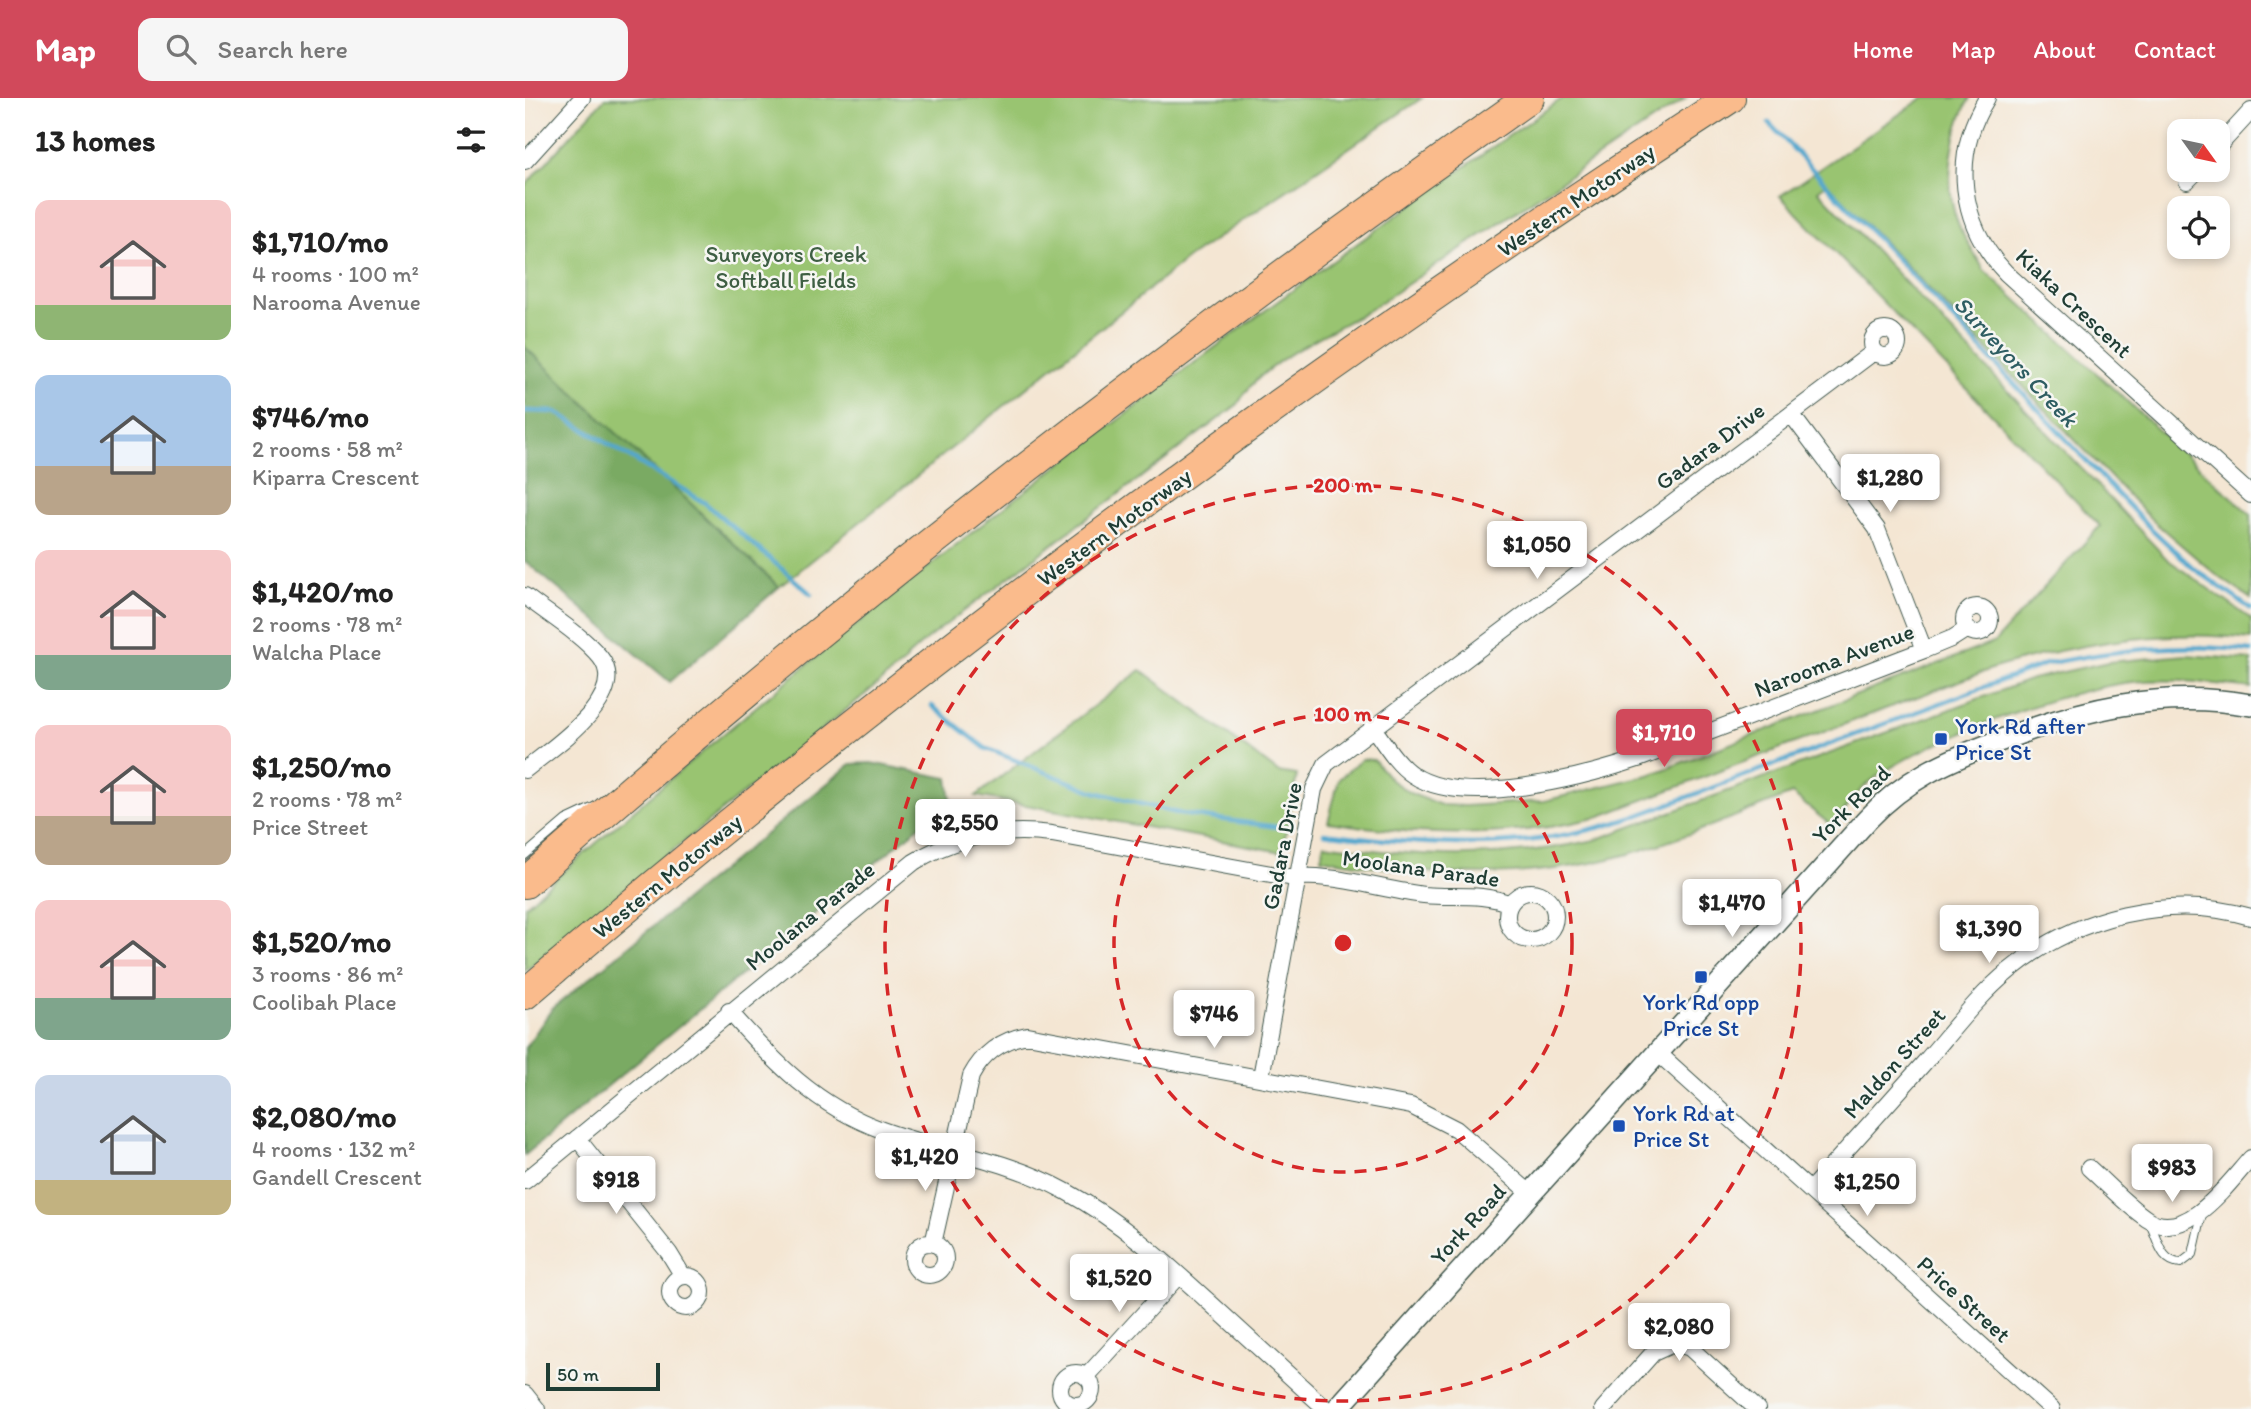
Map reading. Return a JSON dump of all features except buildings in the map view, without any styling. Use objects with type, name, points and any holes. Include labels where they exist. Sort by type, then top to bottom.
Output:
[{"type":"highway","points":[[525,883],[628,793],[910,557],[1216,321],[1529,98]]},
{"type":"highway","name":"Western Motorway","points":[[525,994],[775,787],[1050,573],[1435,295],[1730,98]]},
{"type":"street","points":[[525,161],[582,98]]},
{"type":"street","name":"Kiaka Crescent","points":[[1987,98],[1970,132],[1964,166],[1967,204],[1984,246],[2005,273],[2251,495]]},
{"type":"street","points":[[2230,134],[2251,111]]},
{"type":"street","name":"Gadara Drive","points":[[1261,1077],[1318,777],[1331,759],[1875,351]]},
{"type":"street","points":[[1791,414],[1877,529],[1924,650]]},
{"type":"street","points":[[525,596],[596,653],[605,666],[608,678],[600,704],[525,771]]},
{"type":"street","name":"Narooma Avenue","points":[[1372,726],[1404,769],[1425,782],[1463,789],[1533,785],[1594,773],[1638,759],[1924,650],[1967,629]]},
{"type":"street","name":"York Road","points":[[1337,1409],[1880,807],[1918,776],[1997,741],[2098,708],[2180,698],[2251,705]]},
{"type":"street","name":"Moolana Parade","points":[[525,1181],[914,862],[965,839],[1033,831],[1288,877],[1308,875],[1424,895],[1486,896],[1510,904]]},
{"type":"street","name":"Maldon Street","points":[[1810,1191],[1995,984],[2042,948],[2102,921],[2158,908],[2204,908],[2251,917]]},
{"type":"street","points":[[729,1011],[774,1062],[827,1103],[884,1130],[1012,1166],[1068,1193],[1137,1238],[1326,1409]]},
{"type":"street","points":[[933,1244],[966,1086],[975,1068],[996,1045],[1017,1037],[1040,1036],[1411,1106],[1426,1112],[1470,1140],[1531,1194]]},
{"type":"street","name":"Price Street","points":[[1658,1053],[2052,1409]]},
{"type":"street","points":[[577,1138],[669,1253],[683,1276]]},
{"type":"street","points":[[2089,1168],[2147,1219],[2173,1223],[2189,1219],[2205,1209],[2251,1158]]},
{"type":"street","points":[[1086,1377],[1179,1275]]},
{"type":"street","points":[[1603,1409],[1653,1353],[1675,1343],[1690,1348],[1757,1409]]},
{"type":"street","points":[[525,1394],[537,1409]]},
{"type":"lane","points":[[525,855],[566,820],[628,793]]},
{"type":"lane","points":[[2147,1219],[2164,1256],[2171,1262],[2181,1263],[2193,1254],[2196,1228],[2205,1209]]},
{"type":"green space","name":"Surveyors Creek Softball Fields","points":[[605,98],[1422,98],[1188,258],[779,587],[525,347],[525,186]]},
{"type":"green space","points":[[1563,98],[1686,98],[1366,312],[1277,363],[1248,389],[1238,404],[927,639],[906,661],[525,971],[525,906],[775,691],[902,588],[1163,386],[1428,192]]},
{"type":"green space","points":[[1923,98],[1970,98],[1963,111],[1954,143],[1951,193],[1953,209],[1961,229],[1984,270],[2251,515],[2251,599],[2215,574],[2152,520],[1827,183],[1818,190],[2167,559],[2251,619],[2251,639],[2186,635],[2153,637],[2089,645],[2025,659],[1994,668],[1595,818],[1561,825],[1462,834],[1328,822],[1339,779],[1362,759],[1374,760],[1391,780],[1412,794],[1441,805],[1544,801],[1652,774],[1995,642],[2100,526],[1780,196]]},
{"type":"green space","points":[[525,347],[779,587],[670,682],[525,561]]},
{"type":"green space","points":[[2186,655],[2251,660],[2251,688],[2184,681],[2134,682],[2090,690],[2024,709],[1955,735],[1895,766],[1871,781],[1855,796],[1832,826],[1792,794],[1661,844],[1602,861],[1562,868],[1482,874],[1442,873],[1321,858],[1324,844],[1395,852],[1460,855],[1525,851],[1595,840],[2032,679],[2108,662]]},
{"type":"green space","points":[[1141,670],[1278,772],[1297,775],[1282,852],[976,796]]},
{"type":"green space","points":[[871,763],[948,778],[951,800],[525,1155],[525,1048],[552,1009],[851,764]]},
{"type":"waterway","name":"Surveyors Creek","points":[[1769,123],[2142,520],[2192,567],[2251,609]]},
{"type":"waterway","points":[[525,411],[556,412],[705,503],[811,594]]},
{"type":"waterway","points":[[1324,833],[1441,844],[1516,842],[1554,837],[1631,818],[2046,664],[2097,655],[2174,647],[2251,651]]},
{"type":"waterway","points":[[932,706],[985,748],[1095,792],[1181,814],[1285,828]]},
{"type":"place","name":"York Rd after Price St","points":[[1941,739]]},
{"type":"place","name":"York Rd opp Price St","points":[[1701,977]]},
{"type":"place","name":"York Rd at Price St","points":[[1619,1126]]}]
